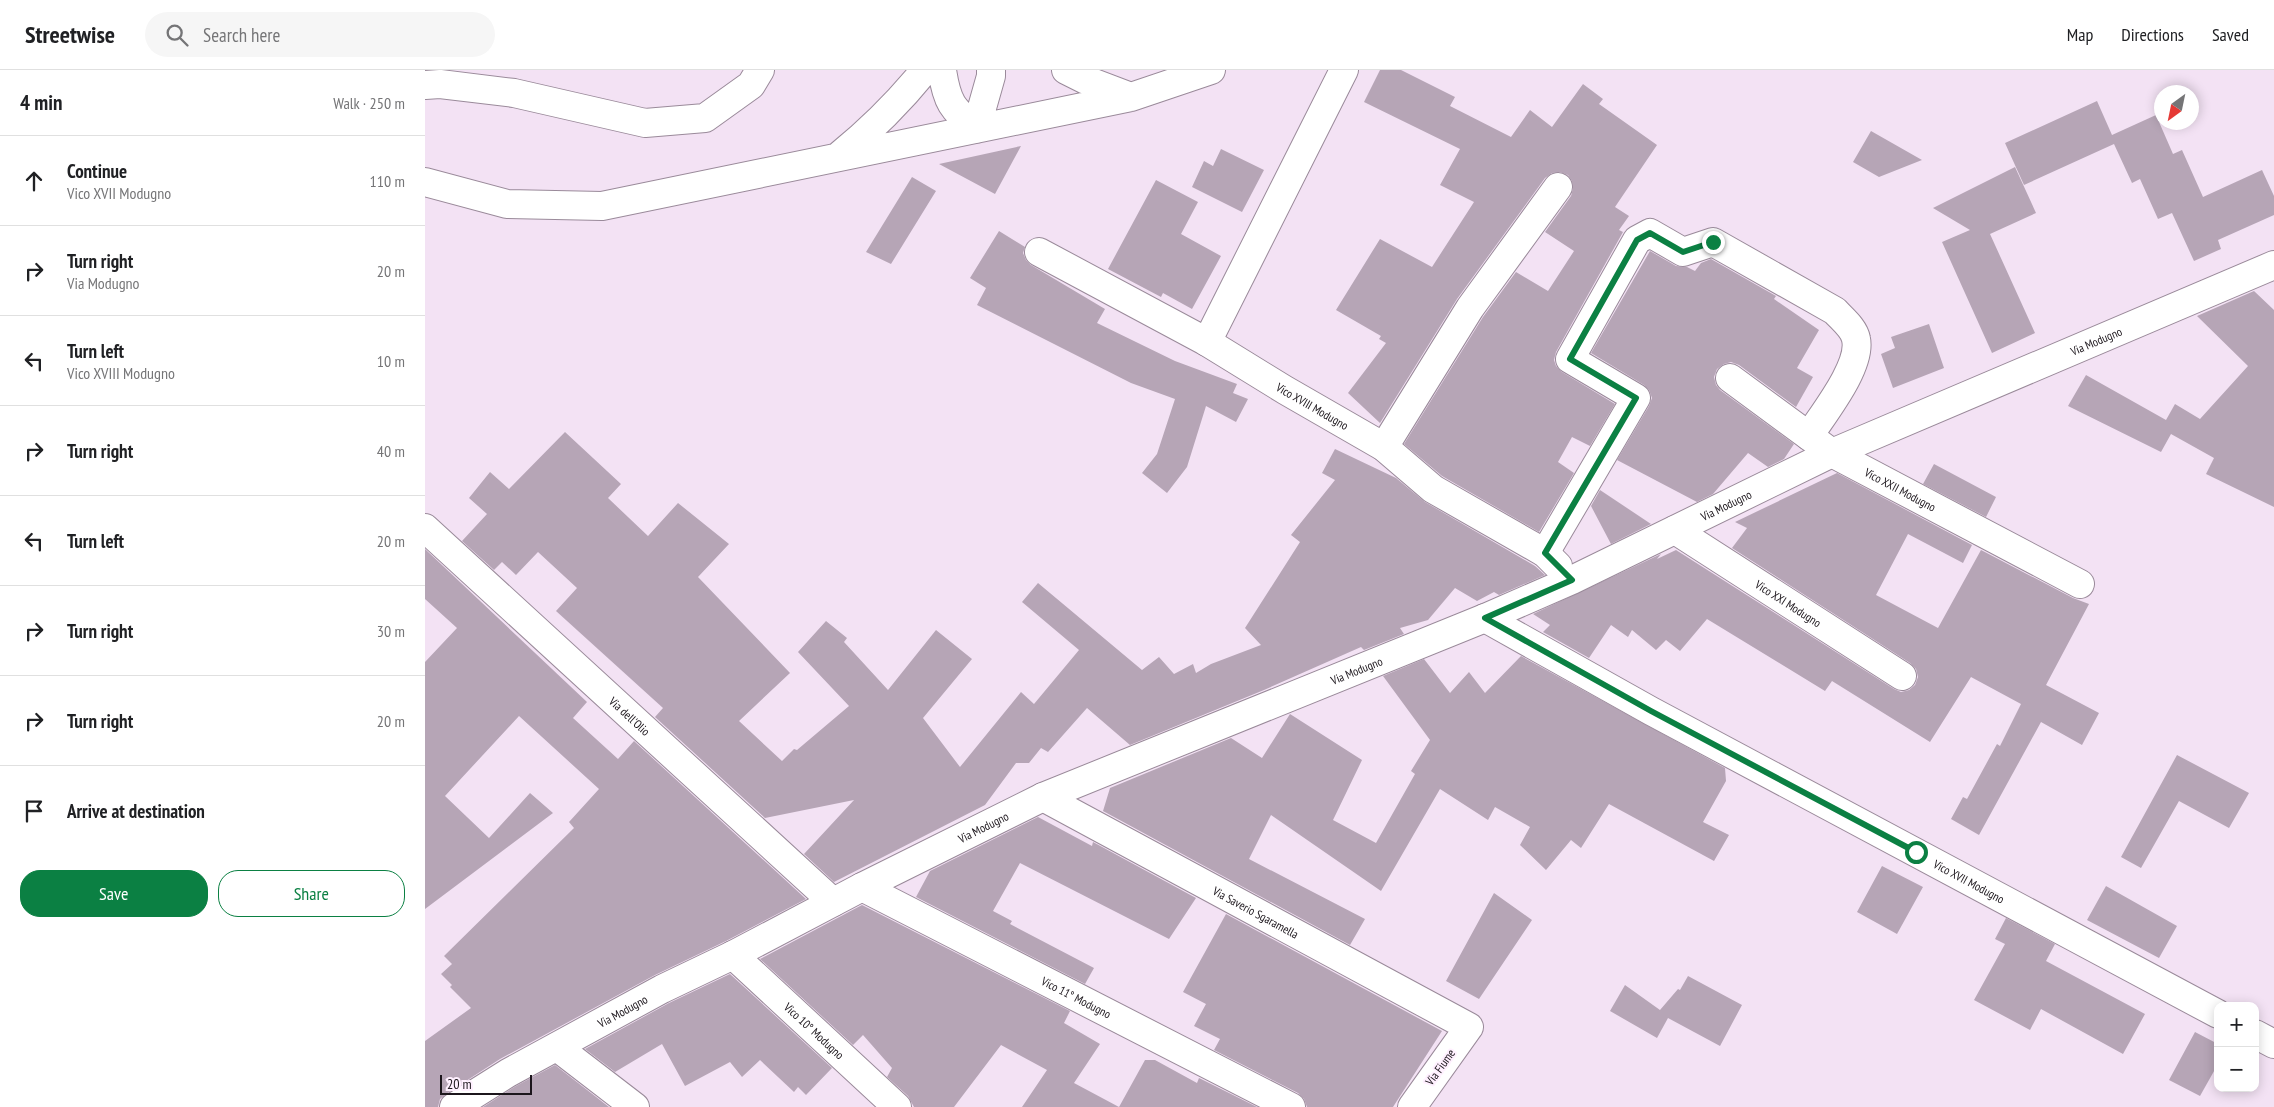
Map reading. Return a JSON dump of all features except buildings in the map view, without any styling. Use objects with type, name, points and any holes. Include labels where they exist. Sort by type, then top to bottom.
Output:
[{"type":"main road","points":[[425,84],[440,84],[514,94],[645,123],[705,118],[751,85],[760,70]]},
{"type":"main road","points":[[834,159],[874,128],[901,100],[925,70]]},
{"type":"main road","points":[[942,70],[944,86],[954,110],[976,129]]},
{"type":"main road","points":[[976,129],[991,70]]},
{"type":"main road","points":[[1066,70],[1131,98]]},
{"type":"main road","points":[[425,182],[507,204],[602,206],[1131,98],[1211,70]]},
{"type":"main road","points":[[1207,342],[1344,70]]},
{"type":"main road","points":[[1384,447],[1470,308],[1558,187]]},
{"type":"main road","points":[[1545,553],[1636,398],[1570,359],[1637,240],[1650,233],[1683,252],[1713,242],[1835,311],[1850,327],[1856,339],[1855,358],[1809,436]]},
{"type":"main road","name":"Vico XVIII Modugno","points":[[1039,252],[1207,342],[1384,447],[1433,489],[1545,553],[1572,580]]},
{"type":"main road","name":"Via Modugno","points":[[454,1107],[508,1073],[662,989],[733,955],[862,887],[1043,796],[1485,618],[1572,580],[1832,453],[2274,264]]},
{"type":"main road","name":"Vico XXII Modugno","points":[[1730,378],[1832,453],[2080,584]]},
{"type":"main road","name":"Via dell'Olio","points":[[425,528],[833,902]]},
{"type":"main road","name":"Vico XXI Modugno","points":[[1675,530],[1902,676]]},
{"type":"main road","name":"Vico XVII Modugno","points":[[1485,618],[1660,716],[2214,1012]]},
{"type":"main road","name":"Via Saverio Sgaramella","points":[[1043,796],[1469,1027]]},
{"type":"main road","name":"Vico 11° Modugno","points":[[862,887],[1291,1107]]},
{"type":"main road","name":"Vico 10° Modugno","points":[[733,955],[897,1107]]},
{"type":"main road","name":"Via Fiume","points":[[1412,1107],[1469,1027]]},
{"type":"main road","points":[[2259,1036],[2274,1044]]},
{"type":"main road","points":[[557,1047],[635,1107]]},
{"type":"route","points":[[1713,242],[1683,252],[1650,233],[1637,240],[1570,359],[1636,398],[1545,553],[1572,580],[1485,618],[1651,711],[1916,852]]}]
